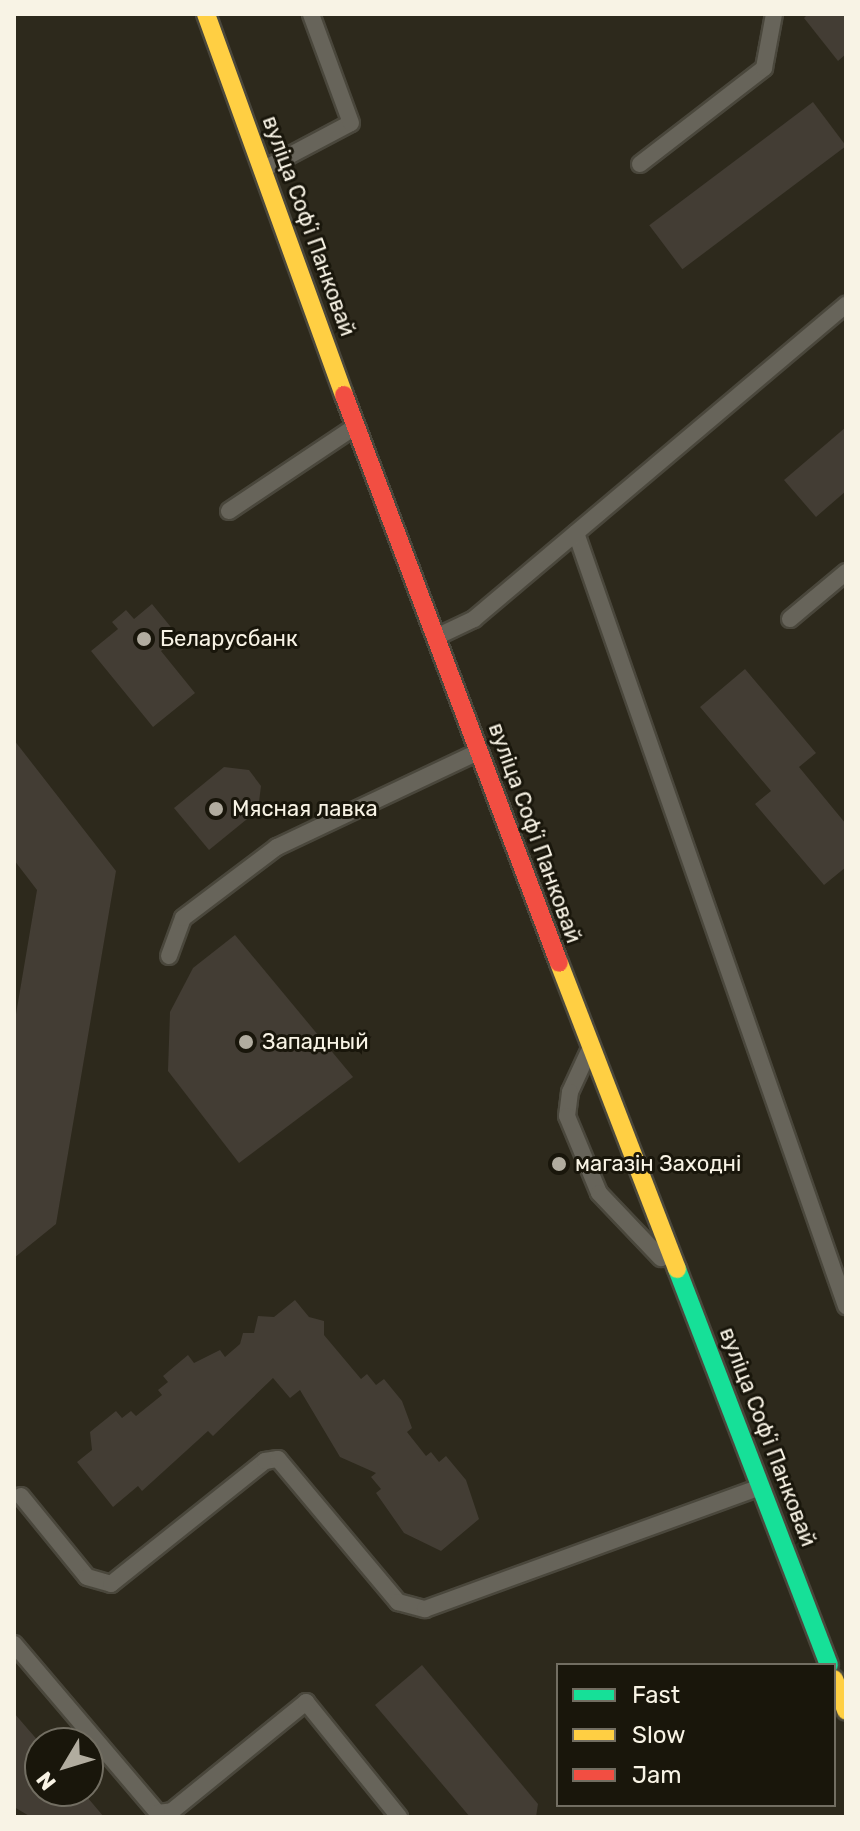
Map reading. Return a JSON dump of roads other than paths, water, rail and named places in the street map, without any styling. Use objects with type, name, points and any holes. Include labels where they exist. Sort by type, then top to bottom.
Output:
[{"type":"main road","name":"вуліца Софʼі Панковай","points":[[206,14],[591,1048],[828,1663]]},
{"type":"main road","points":[[836,1684],[846,1711]]},
{"type":"lane","points":[[262,170],[351,123],[311,14]]},
{"type":"lane","points":[[640,164],[764,68],[774,14]]},
{"type":"lane","points":[[436,637],[474,619],[846,305]]},
{"type":"lane","points":[[229,511],[357,425]]},
{"type":"lane","points":[[576,533],[846,1306]]},
{"type":"lane","points":[[790,619],[846,572]]},
{"type":"lane","points":[[169,956],[183,918],[277,847],[480,751]]},
{"type":"lane","points":[[591,1048],[570,1092],[567,1116],[599,1193],[630,1232],[679,1273]]},
{"type":"lane","points":[[21,1496],[87,1577],[111,1584],[265,1461],[278,1459],[398,1602],[425,1609],[761,1486]]},
{"type":"lane","points":[[14,1644],[158,1813],[172,1811],[306,1702],[399,1817]]},
{"type":"place","name":"Беларусбанк","points":[[144,639]]},
{"type":"place","name":"Мясная лавка","points":[[216,809]]},
{"type":"place","name":"Западный","points":[[246,1042]]},
{"type":"place","name":"магазін Заходні","points":[[559,1164]]}]
